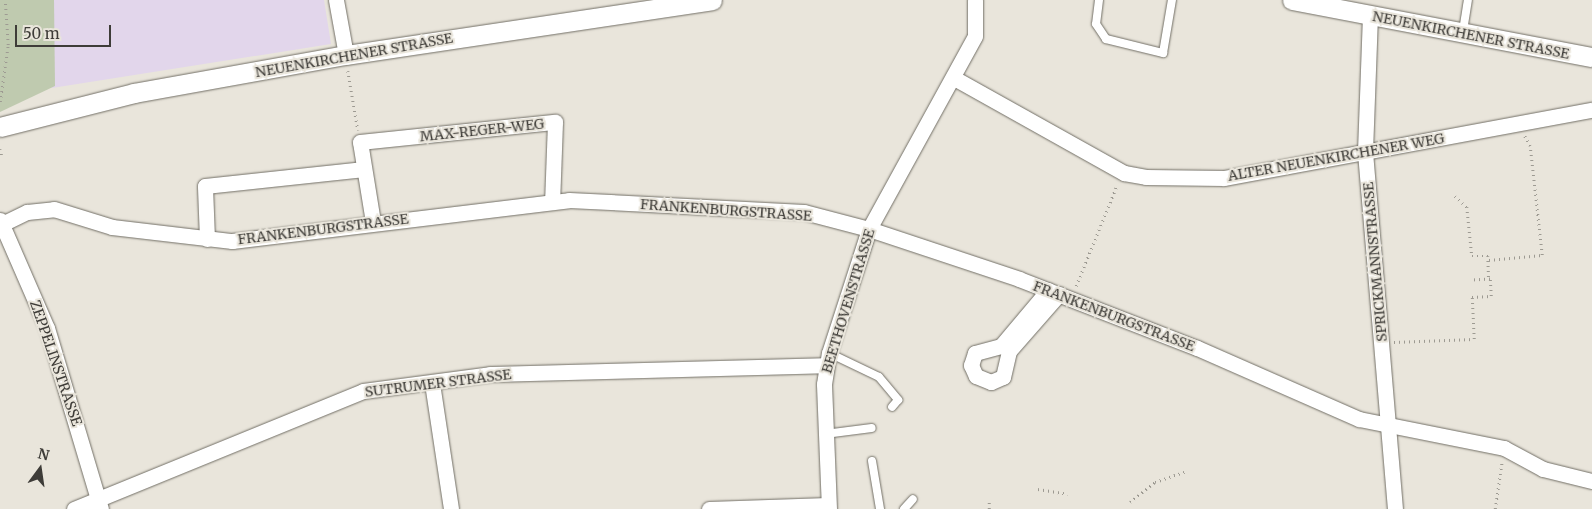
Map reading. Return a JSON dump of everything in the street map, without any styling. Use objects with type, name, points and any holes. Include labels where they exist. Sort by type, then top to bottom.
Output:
[{"type":"street","points":[[336,0],[347,63]]},
{"type":"street","name":"NEUENKIRCHENER STRASSE","points":[[0,127],[116,96],[347,63],[705,0]]},
{"type":"street","name":"BEETHOVENSTRASSE","points":[[828,507],[825,434],[828,359],[869,229],[954,78],[975,36],[975,0]]},
{"type":"street","name":"NEUENKIRCHENER STRASSE","points":[[1292,0],[1323,3],[1370,15],[1592,58]]},
{"type":"street","name":"SPRICKMANNSTRASSE","points":[[1370,15],[1365,152],[1395,509]]},
{"type":"street","name":"ALTER NEUENKIRCHENER WEG","points":[[954,78],[1124,173],[1224,178],[1592,110]]},
{"type":"street","name":"MAX-REGER-WEG","points":[[360,142],[555,122],[552,202]]},
{"type":"street","points":[[360,142],[373,222]]},
{"type":"street","points":[[207,239],[205,186],[364,169]]},
{"type":"street","name":"FRANKENBURGSTRASSE","points":[[1,222],[27,212],[54,209],[112,227],[232,241],[373,222],[552,202],[804,212],[869,229],[1060,294],[1359,419],[1387,422],[1504,448],[1543,469],[1592,481]]},
{"type":"street","name":"ZEPPELINSTRASSE","points":[[1,222],[47,328],[100,502]]},
{"type":"street","points":[[1060,294],[1008,351],[1003,377],[991,382],[976,376],[971,365],[975,353],[1000,346],[1060,294]]},
{"type":"street","name":"SUTRUMER STRASSE","points":[[74,509],[100,502],[363,391],[490,374],[828,359]]},
{"type":"street","points":[[432,382],[450,509]]},
{"type":"street","points":[[710,509],[828,507]]},
{"type":"lane","points":[[1099,0],[1096,24],[1106,39],[1164,53],[1172,0]]},
{"type":"lane","points":[[1462,33],[1468,0]]},
{"type":"lane","points":[[828,359],[879,377],[898,400],[892,407]]},
{"type":"lane","points":[[825,434],[872,428]]},
{"type":"lane","points":[[872,461],[880,509]]},
{"type":"lane","points":[[904,509],[913,500]]},
{"type":"path","points":[[0,102],[8,45],[5,0]]},
{"type":"path","points":[[347,63],[360,142]]},
{"type":"path","points":[[1489,260],[1542,255],[1530,146],[1518,124]]},
{"type":"path","points":[[0,149],[2,156]]},
{"type":"path","points":[[1060,294],[1124,173]]},
{"type":"path","points":[[1382,342],[1474,339],[1472,297],[1490,296],[1489,260],[1488,256],[1472,256],[1466,207],[1455,196]]},
{"type":"path","points":[[1472,280],[1489,279]]},
{"type":"path","points":[[1495,509],[1504,448]]},
{"type":"path","points":[[1130,502],[1155,482],[1187,471]]},
{"type":"path","points":[[1038,489],[1068,494]]},
{"type":"path","points":[[989,499],[989,509]]},
{"type":"shaded area","points":[[54,0],[324,0],[331,44],[52,88]]},
{"type":"green space","points":[[0,0],[54,0],[55,86],[0,112]]}]
